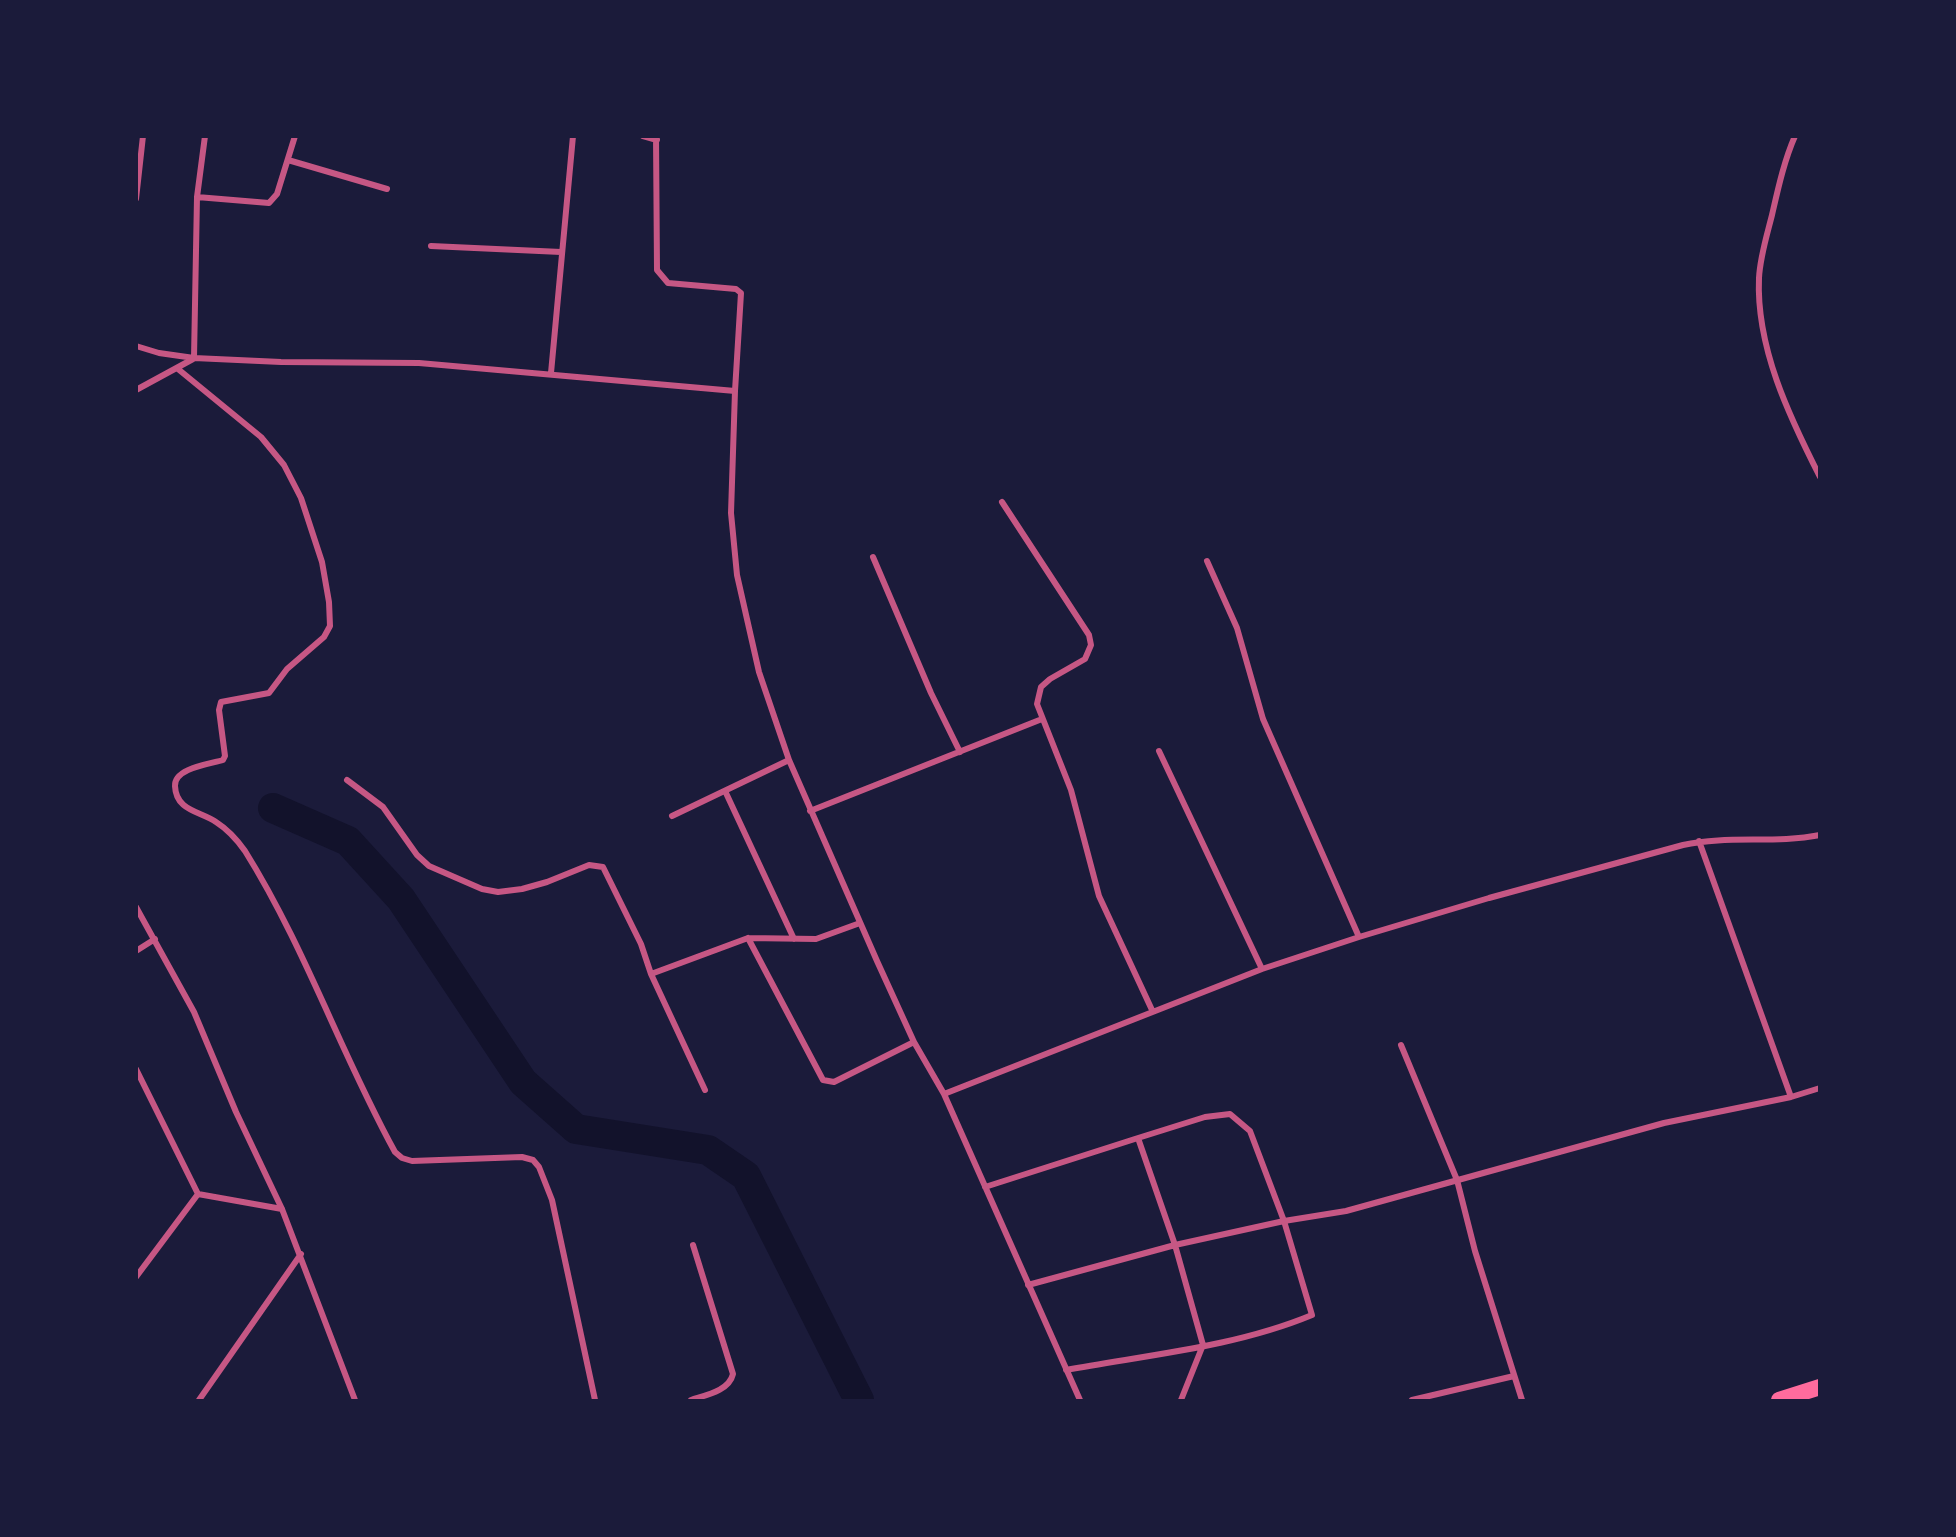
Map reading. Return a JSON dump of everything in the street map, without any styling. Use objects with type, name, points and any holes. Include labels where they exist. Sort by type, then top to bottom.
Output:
[{"type":"highway","points":[[1779,1401],[1820,1387]]},
{"type":"street","points":[[136,199],[143,136]]},
{"type":"street","points":[[194,358],[197,197],[205,136]]},
{"type":"street","points":[[197,197],[269,203],[277,194],[295,136]]},
{"type":"street","points":[[551,373],[573,136]]},
{"type":"street","points":[[643,136],[656,138],[657,270],[668,284],[736,289],[741,293],[731,513],[737,575],[759,672],[789,760],[914,1042],[944,1094],[1080,1401]]},
{"type":"street","points":[[1795,136],[1782,171],[1764,251],[1759,276],[1759,299],[1761,323],[1779,384],[1820,477]]},
{"type":"street","points":[[288,160],[387,189]]},
{"type":"street","points":[[431,246],[561,252]]},
{"type":"street","points":[[136,345],[159,353],[194,358],[282,362],[419,363],[735,391]]},
{"type":"street","points":[[136,390],[194,358]]},
{"type":"street","points":[[177,369],[261,437],[284,465],[301,498],[322,562],[330,614],[330,626],[324,637],[287,669],[269,693],[221,702],[219,710],[225,756],[223,760],[183,772],[176,777],[174,784],[178,800],[186,808],[220,825],[249,857],[288,924],[395,1152],[402,1158],[412,1161],[522,1157],[533,1160],[538,1167],[552,1200],[596,1401]]},
{"type":"street","points":[[1002,502],[1089,635],[1091,645],[1086,659],[1050,679],[1041,687],[1037,704],[1071,790],[1100,896],[1152,1010]]},
{"type":"street","points":[[873,557],[931,693],[960,752]]},
{"type":"street","points":[[1207,561],[1237,628],[1263,718],[1359,937]]},
{"type":"street","points":[[810,811],[1042,719]]},
{"type":"street","points":[[1159,751],[1262,969]]},
{"type":"street","points":[[672,816],[726,793],[789,760]]},
{"type":"street","points":[[347,780],[382,807],[417,855],[429,866],[482,889],[498,892],[522,889],[547,882],[589,865],[603,867],[641,944],[651,974],[705,1090]]},
{"type":"street","points":[[726,793],[794,939]]},
{"type":"street","points":[[944,1094],[1152,1010],[1262,969],[1489,898],[1699,841],[1804,838],[1820,835]]},
{"type":"street","points":[[1699,841],[1791,1097]]},
{"type":"street","points":[[136,907],[194,1012],[236,1112],[302,1254],[355,1401]]},
{"type":"street","points":[[651,974],[748,938],[816,939],[860,923]]},
{"type":"street","points":[[748,938],[823,1080],[834,1082],[914,1042]]},
{"type":"street","points":[[136,951],[155,939]]},
{"type":"street","points":[[1401,1045],[1457,1181],[1475,1251],[1522,1401]]},
{"type":"street","points":[[136,1069],[198,1194]]},
{"type":"street","points":[[1028,1285],[1175,1245],[1284,1221],[1346,1211],[1664,1123],[1791,1097],[1820,1088]]},
{"type":"street","points":[[985,1187],[1205,1117],[1230,1114],[1250,1131],[1284,1221],[1312,1315],[1283,1327],[1203,1345],[1066,1370]]},
{"type":"street","points":[[1138,1138],[1175,1245],[1203,1345],[1181,1401]]},
{"type":"street","points":[[198,1194],[282,1209]]},
{"type":"street","points":[[136,1277],[198,1194]]},
{"type":"street","points":[[691,1401],[726,1386],[731,1382],[733,1374],[693,1245]]},
{"type":"street","points":[[199,1401],[302,1254]]},
{"type":"street","points":[[1412,1401],[1514,1376]]},
{"type":"waterway","points":[[273,808],[348,841],[401,899],[523,1082],[576,1129],[708,1150],[746,1176],[859,1400]]}]
